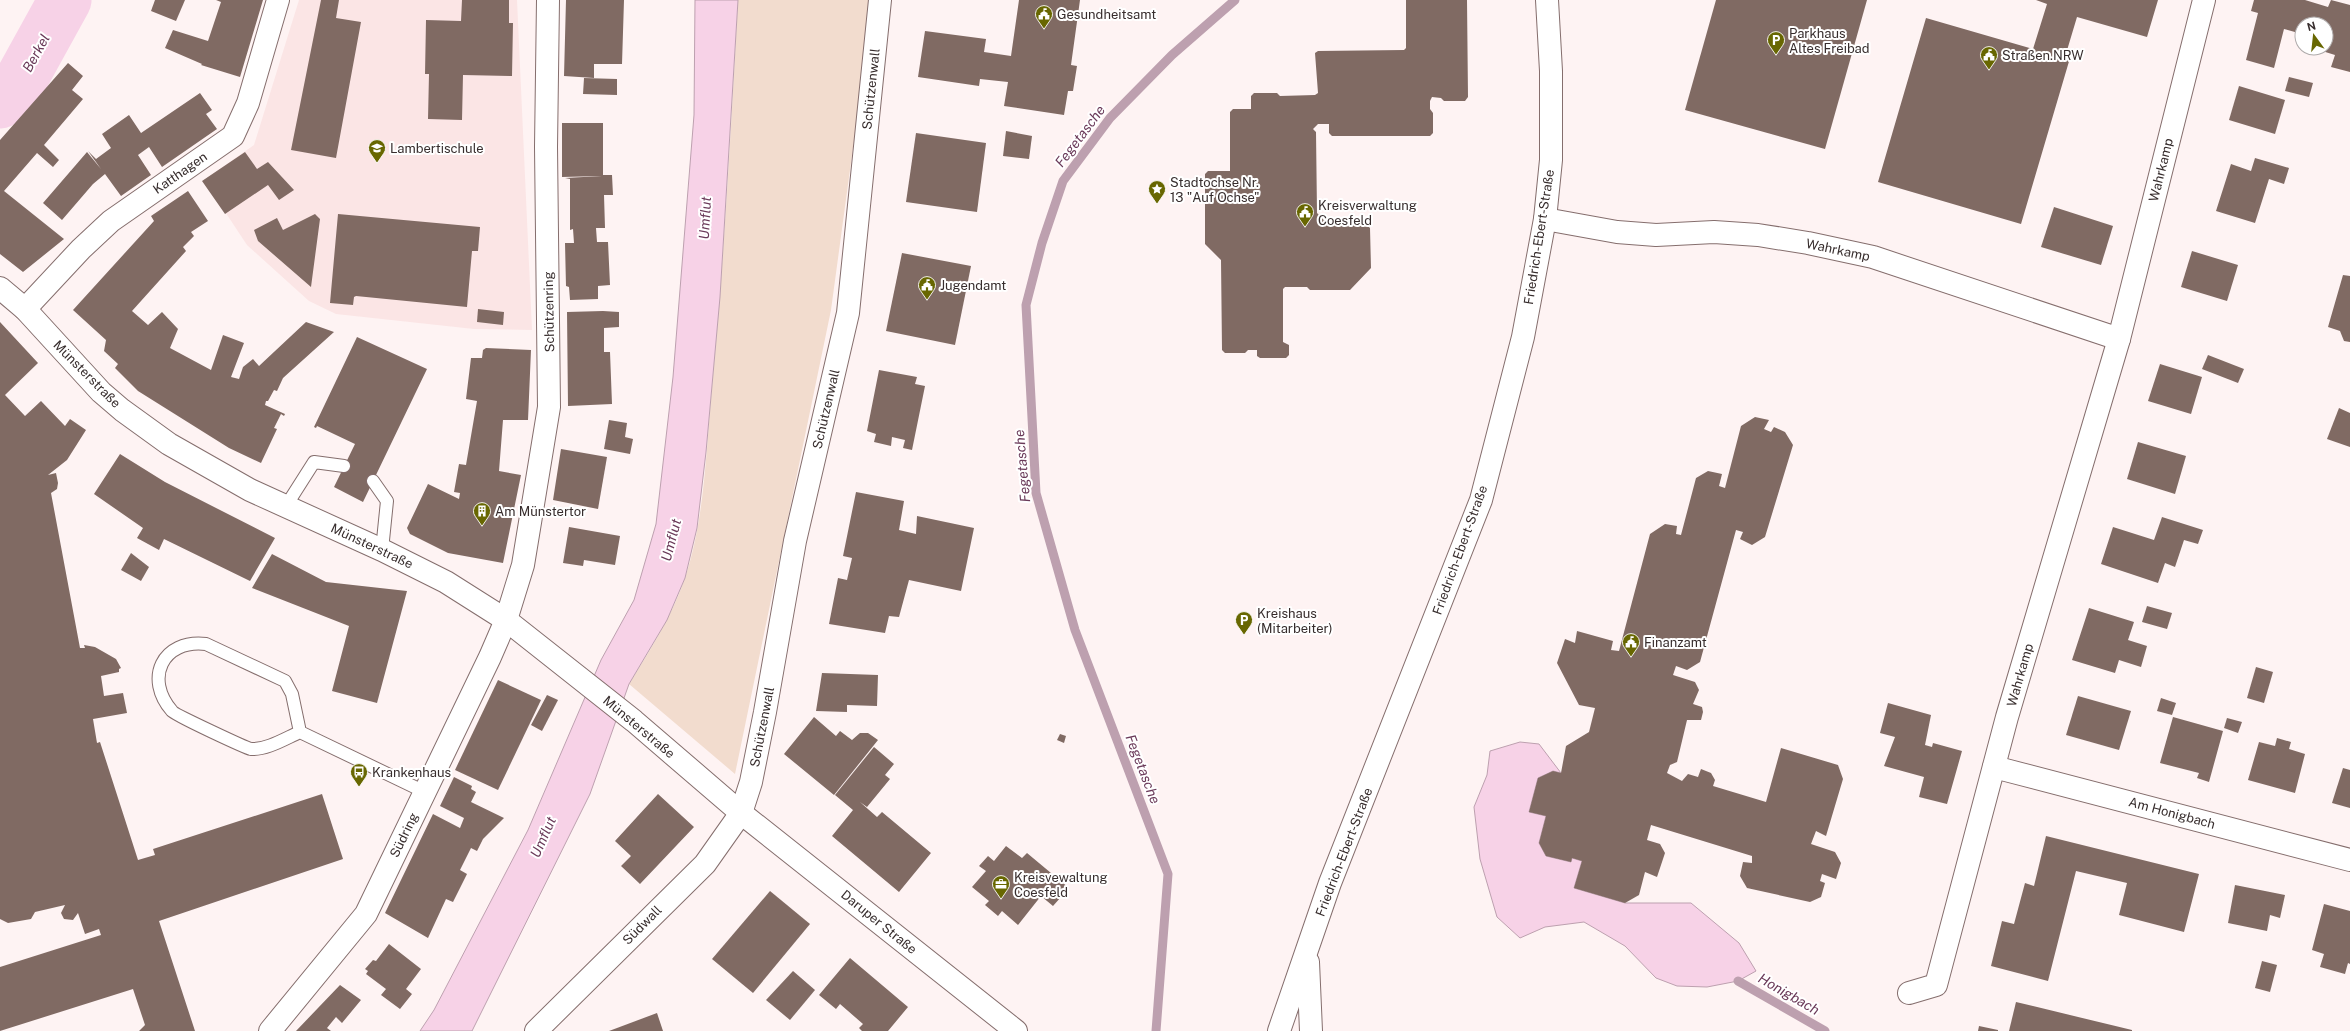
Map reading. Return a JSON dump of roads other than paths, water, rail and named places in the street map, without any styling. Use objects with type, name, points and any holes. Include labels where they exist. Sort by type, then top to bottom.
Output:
[{"type":"street","name":"Katthagen","points":[[25,309],[81,249],[111,221],[233,136],[248,103],[278,0]]},
{"type":"street","name":"Schützenring","points":[[506,620],[523,565],[549,407],[546,147],[548,0]]},
{"type":"street","name":"Schützenwall","points":[[741,813],[751,782],[765,712],[795,541],[848,313],[880,0]]},
{"type":"street","name":"Friedrich-Ebert-Straße","points":[[1279,1031],[1308,951],[1330,883],[1481,500],[1523,337],[1545,219],[1551,160],[1551,71],[1547,0]]},
{"type":"street","name":"Wahrkamp","points":[[1909,993],[1936,985],[1994,767],[2119,339],[2204,0]]},
{"type":"street","name":"Wahrkamp","points":[[1545,219],[1617,232],[1656,235],[1714,232],[1758,235],[1808,243],[1873,257],[2119,339]]},
{"type":"street","name":"Münsterstraße","points":[[0,288],[25,309],[101,392],[122,410],[169,444],[205,465],[286,506],[382,550],[446,582],[506,620],[634,720],[741,813]]},
{"type":"street","name":"Südring","points":[[270,1031],[366,914],[506,620]]},
{"type":"street","name":"Am Honigbach","points":[[1994,767],[2350,860]]},
{"type":"street","name":"Südwall","points":[[536,1031],[705,864],[741,813]]},
{"type":"street","name":"Daruper Straße","points":[[741,813],[1016,1031]]},
{"type":"street","points":[[1308,951],[1311,1031]]},
{"type":"lane","points":[[286,506],[314,462],[344,466]]},
{"type":"lane","points":[[373,481],[387,501],[382,550]]},
{"type":"lane","points":[[300,732],[292,694],[285,681],[206,644],[192,642],[176,647],[164,659],[158,676],[161,696],[173,713],[251,749],[268,746],[300,732],[425,792]]},
{"type":"water","name":"Umflut","points":[[695,0],[738,0],[720,297],[706,452],[697,528],[685,578],[667,620],[629,684],[590,794],[472,1031],[420,1031],[434,1010],[528,830],[601,660],[634,600],[656,524],[673,377],[694,115]]},
{"type":"water","points":[[1520,742],[1539,744],[1561,773],[1553,771],[1538,778],[1529,812],[1546,816],[1539,843],[1546,856],[1571,862],[1572,858],[1582,861],[1574,888],[1625,903],[1691,903],[1739,943],[1756,971],[1738,981],[1707,987],[1677,986],[1656,978],[1625,946],[1584,922],[1545,927],[1520,938],[1497,917],[1480,859],[1474,807],[1487,775],[1490,751]]},
{"type":"waterway","name":"Berkel","points":[[0,102],[22,78],[65,0]]},
{"type":"waterway","name":"Fegetasche","points":[[1156,1031],[1168,874],[1075,630],[1036,493],[1026,305],[1042,243],[1063,181],[1110,118],[1172,55],[1235,0]]},
{"type":"waterway","name":"Honigbach","points":[[1738,981],[1825,1031]]},
{"type":"place","name":"Gesundheitsamt","points":[[1044,29]]},
{"type":"place","name":"Parkhaus Altes Freibad","points":[[1776,55]]},
{"type":"place","name":"Straßen.NRW","points":[[1989,70]]},
{"type":"place","name":"Lambertischule","points":[[377,163]]},
{"type":"place","name":"Stadtochse Nr. 13 \"Auf Ochse\"","points":[[1157,204]]},
{"type":"place","name":"Kreisverwaltung Coesfeld","points":[[1305,227]]},
{"type":"place","name":"Jugendamt","points":[[927,300]]},
{"type":"place","name":"Am Münstertor","points":[[482,526]]},
{"type":"place","name":"Kreishaus (Mitarbeiter)","points":[[1244,635]]},
{"type":"place","name":"Finanzamt","points":[[1631,657]]},
{"type":"place","name":"Krankenhaus","points":[[359,787]]},
{"type":"place","name":"Kreisvewaltung Coesfeld","points":[[1001,899]]}]
